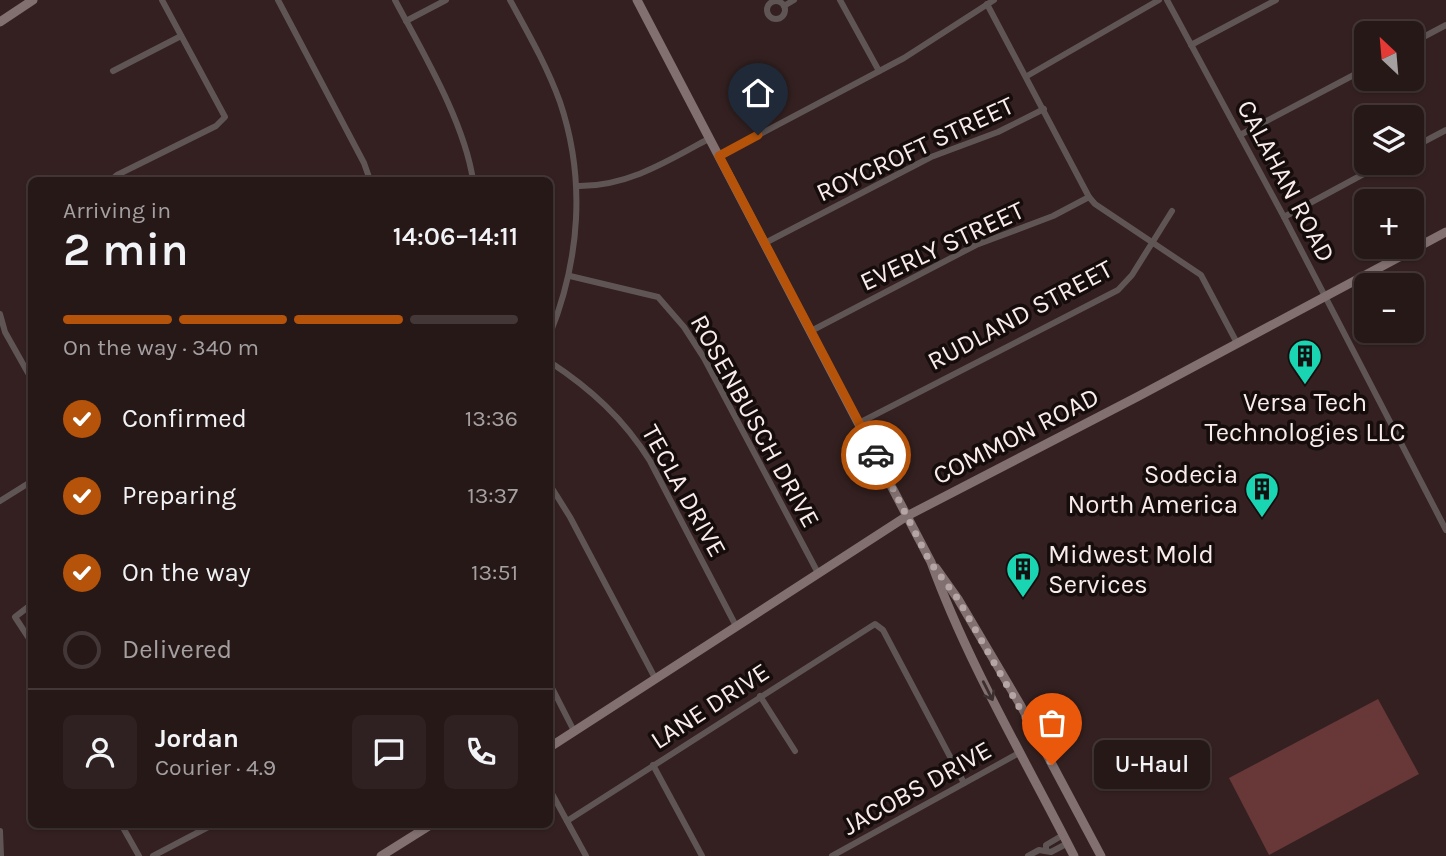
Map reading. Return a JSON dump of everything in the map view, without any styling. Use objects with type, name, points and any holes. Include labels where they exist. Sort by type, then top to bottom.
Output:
[{"type":"street","points":[[0,22],[33,0]]},
{"type":"street","points":[[115,177],[216,126],[225,117],[162,0]]},
{"type":"street","points":[[278,0],[364,163],[368,177]]},
{"type":"street","points":[[395,0],[456,122],[465,143],[472,177]]},
{"type":"street","points":[[406,21],[446,0]]},
{"type":"street","points":[[510,0],[543,63],[560,103],[569,134],[577,186],[570,276],[553,325]]},
{"type":"street","points":[[637,0],[907,516],[973,661],[1074,856]]},
{"type":"street","points":[[784,6],[794,0]]},
{"type":"street","points":[[840,0],[879,71]]},
{"type":"street","points":[[1027,76],[1159,0]]},
{"type":"street","name":"CALAHAN ROAD","points":[[1167,0],[1284,217],[1446,530]]},
{"type":"street","points":[[1191,45],[1276,0]]},
{"type":"street","points":[[719,156],[904,58],[990,2],[1089,197],[1095,204],[1200,275],[1237,343]]},
{"type":"street","points":[[1424,37],[1446,25]]},
{"type":"street","points":[[113,71],[181,36]]},
{"type":"street","points":[[1240,135],[1354,75]]},
{"type":"street","name":"ROYCROFT STREET","points":[[765,243],[931,157],[998,132],[1044,109]]},
{"type":"street","points":[[1424,142],[1446,130]]},
{"type":"street","points":[[577,186],[601,186],[630,179],[710,138]]},
{"type":"street","points":[[1284,217],[1362,175]]},
{"type":"street","name":"EVERLY STREET","points":[[811,331],[976,245],[1053,215],[1089,197]]},
{"type":"street","name":"RUDLAND STREET","points":[[859,423],[1118,290],[1129,280],[1172,211]]},
{"type":"street","name":"COMMON ROAD","points":[[553,745],[907,516],[1446,232]]},
{"type":"street","name":"ROSENBUSCH DRIVE","points":[[570,276],[651,294],[664,301],[704,358],[818,573]]},
{"type":"street","points":[[0,314],[5,332],[28,373]]},
{"type":"street","name":"TECLA DRIVE","points":[[553,364],[599,397],[636,440],[650,461],[736,625]]},
{"type":"street","points":[[0,501],[28,484]]},
{"type":"street","points":[[553,490],[655,678]]},
{"type":"street","points":[[930,562],[958,599],[989,652],[1101,856]]},
{"type":"street","points":[[28,607],[15,617],[28,637]]},
{"type":"street","name":"LANE DRIVE","points":[[567,821],[875,624],[883,630],[964,783]]},
{"type":"street","points":[[973,661],[989,652]]},
{"type":"street","points":[[553,690],[574,731]]},
{"type":"street","points":[[760,696],[795,751]]},
{"type":"street","name":"JACOBS DRIVE","points":[[832,856],[1020,753]]},
{"type":"street","points":[[653,765],[702,856]]},
{"type":"street","points":[[553,795],[586,856]]},
{"type":"street","points":[[123,828],[139,856]]},
{"type":"street","points":[[153,856],[206,828]]},
{"type":"street","points":[[382,856],[426,828]]},
{"type":"street","points":[[0,831],[1,856]]},
{"type":"street","points":[[1028,856],[1039,850],[1047,853],[1046,845],[1066,839]]},
{"type":"shaded area","points":[[1378,699],[1419,774],[1269,855],[1229,778]]},
{"type":"way so far","points":[[876,455],[930,562],[958,599],[1052,765]]},
{"type":"place","name":"Versa Tech Technologies LLC","points":[[1305,386]]},
{"type":"place","name":"Sodecia North America","points":[[1262,519]]},
{"type":"place","name":"Midwest Mold Services","points":[[1023,599]]},
{"type":"place","name":"U-Haul","points":[[1052,765]]},
{"type":"route","points":[[758,135],[719,156],[876,455]]}]
